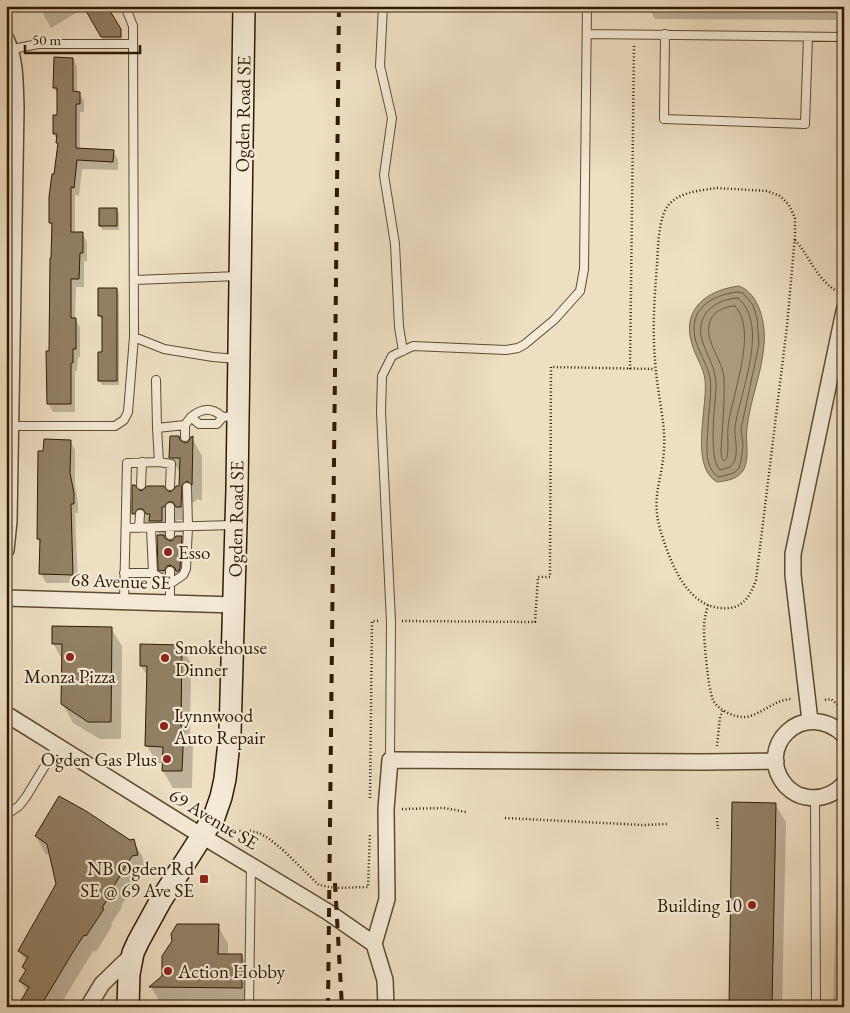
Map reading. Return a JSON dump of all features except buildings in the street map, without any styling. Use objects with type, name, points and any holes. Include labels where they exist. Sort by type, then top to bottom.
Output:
[{"type":"street","name":"Ogden Road SE","points":[[128,1007],[128,987],[133,953],[153,913],[214,816],[221,797],[228,754],[235,604],[236,525],[230,416],[239,360],[244,6]]},
{"type":"street","points":[[6,550],[9,522],[9,268],[16,106],[15,70],[8,46]]},
{"type":"street","points":[[810,721],[793,575],[793,554],[844,311]]},
{"type":"street","name":"68 Avenue SE","points":[[6,598],[235,604]]},
{"type":"street","name":"69 Avenue SE","points":[[6,714],[328,912],[374,944]]},
{"type":"street","points":[[844,734],[825,722],[810,721],[800,723],[788,730],[780,741],[776,760],[776,767],[781,780],[790,790],[801,796],[815,799],[827,796],[838,791],[844,784]]},
{"type":"street","points":[[386,1007],[386,980],[374,944],[387,899],[386,809],[390,760],[703,762],[776,760]]},
{"type":"street","points":[[88,1007],[102,984],[133,953]]},
{"type":"lane","points":[[10,426],[115,426],[124,420],[128,412],[134,337],[133,26],[125,6]]},
{"type":"lane","points":[[383,6],[380,66],[384,88],[391,106],[392,118],[384,174],[395,244],[402,351]]},
{"type":"lane","points":[[390,760],[391,621],[381,422],[382,376],[392,356],[413,346],[506,350],[518,348],[554,320],[580,291],[584,269],[587,6]]},
{"type":"lane","points":[[587,34],[844,37]]},
{"type":"lane","points":[[665,34],[664,119],[805,124],[808,37]]},
{"type":"lane","points":[[8,46],[38,44],[133,44]]},
{"type":"lane","points":[[134,280],[240,276]]},
{"type":"lane","points":[[134,337],[164,349],[239,360]]},
{"type":"lane","points":[[156,380],[159,462]]},
{"type":"lane","points":[[186,437],[185,425],[199,410],[215,410],[230,416]]},
{"type":"lane","points":[[191,417],[199,424],[216,424],[230,416]]},
{"type":"lane","points":[[157,428],[185,425]]},
{"type":"lane","points":[[141,485],[142,462]]},
{"type":"lane","points":[[124,602],[127,463],[159,462],[171,464],[170,486]]},
{"type":"lane","points":[[170,584],[183,575],[186,569],[187,487]]},
{"type":"lane","points":[[170,507],[170,531]]},
{"type":"lane","points":[[139,528],[140,514]]},
{"type":"lane","points":[[126,528],[151,528],[170,531],[188,527],[236,525]]},
{"type":"lane","points":[[151,528],[153,574]]},
{"type":"lane","points":[[170,571],[170,603]]},
{"type":"lane","points":[[124,573],[153,574],[170,584]]},
{"type":"lane","points":[[6,815],[19,806],[26,797],[57,746]]},
{"type":"lane","points":[[815,799],[816,1007]]},
{"type":"lane","points":[[249,1007],[251,865]]},
{"type":"path","points":[[630,368],[634,34]]},
{"type":"path","points":[[717,188],[767,191],[780,196],[790,205],[795,218],[795,240],[787,326],[756,580],[750,595],[743,602],[733,608],[720,609],[708,605],[691,594],[678,575],[660,530],[656,511],[656,494],[664,451],[655,369],[653,321],[659,236],[665,212],[672,202],[686,194],[717,188]]},
{"type":"path","points":[[795,240],[804,250],[817,274],[837,291]]},
{"type":"path","points":[[400,621],[536,622],[538,577],[550,578],[551,367],[655,369]]},
{"type":"path","points":[[708,605],[704,629],[709,686],[714,702],[734,715],[746,717],[766,710],[784,699],[792,699]]},
{"type":"path","points":[[370,800],[372,621],[382,620]]},
{"type":"path","points":[[825,700],[831,699],[844,710]]},
{"type":"path","points":[[717,750],[720,717],[723,709]]},
{"type":"path","points":[[400,809],[444,808],[466,812]]},
{"type":"path","points":[[505,818],[644,825],[668,824]]},
{"type":"path","points":[[717,818],[718,828]]},
{"type":"path","points":[[236,831],[260,833],[290,856],[319,885],[335,888],[368,887],[370,829]]},
{"type":"water","points":[[739,286],[746,290],[757,303],[763,320],[764,345],[749,418],[746,464],[742,472],[736,477],[717,482],[709,474],[704,463],[702,435],[705,380],[692,344],[690,321],[699,303],[707,297],[727,288]]},
{"type":"railway","points":[[328,1007],[339,6]]},
{"type":"railway","points":[[335,883],[342,1007]]},
{"type":"place","name":"Esso","points":[[168,552]]},
{"type":"place","name":"Monza Pizza","points":[[70,657]]},
{"type":"place","name":"Smokehouse Dinner","points":[[165,658]]},
{"type":"place","name":"Lynnwood Auto Repair","points":[[164,726]]},
{"type":"place","name":"Ogden Gas Plus","points":[[167,759]]},
{"type":"place","name":"NB Ogden Rd SE @ 69 Ave SE","points":[[204,879]]},
{"type":"place","name":"Building 10","points":[[752,905]]},
{"type":"place","name":"Action Hobby","points":[[168,971]]}]
